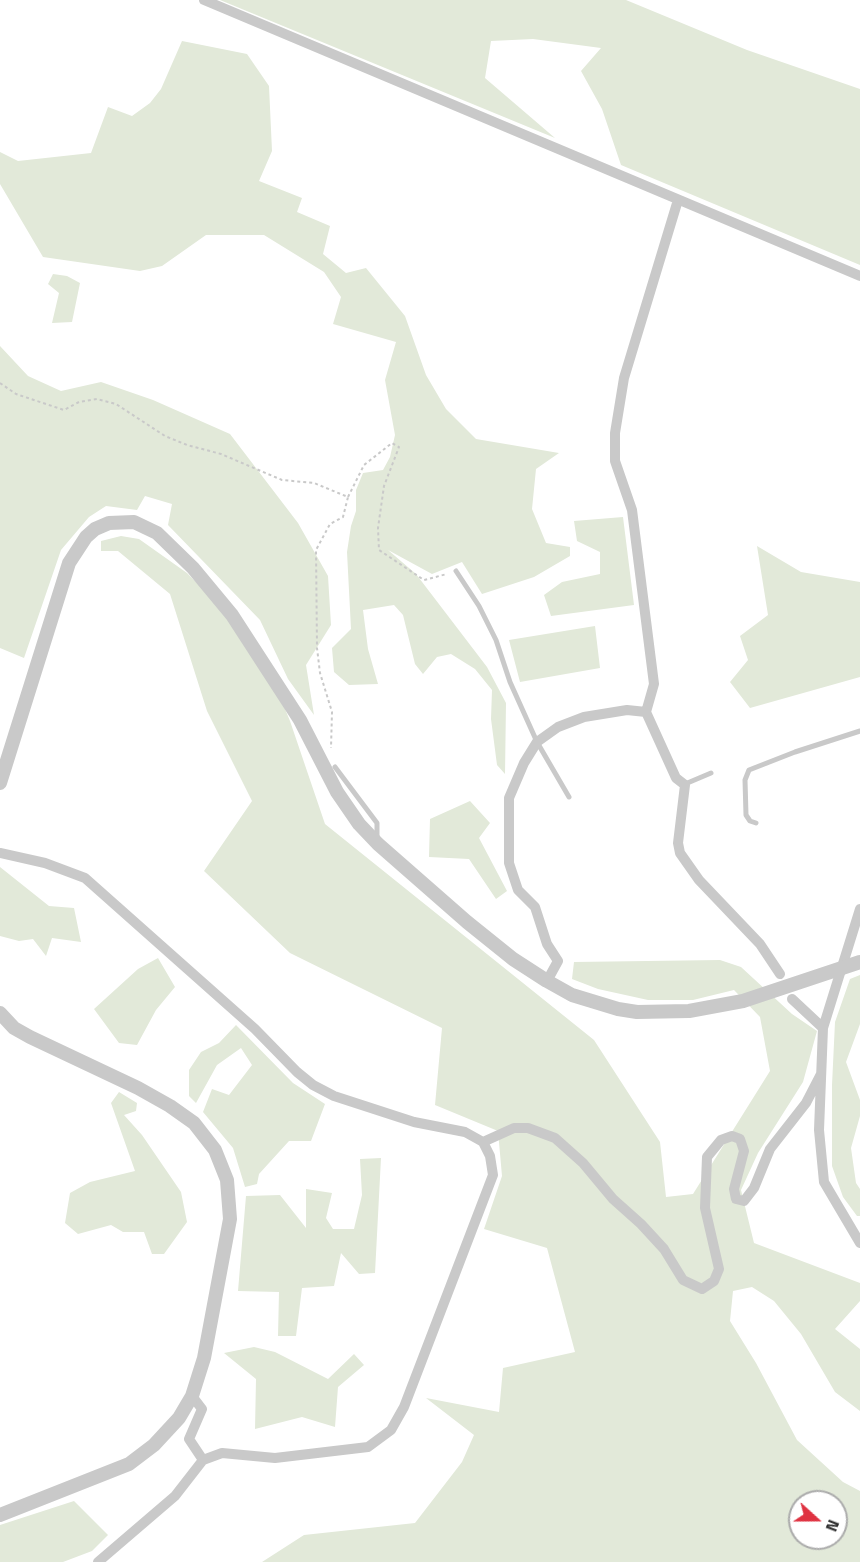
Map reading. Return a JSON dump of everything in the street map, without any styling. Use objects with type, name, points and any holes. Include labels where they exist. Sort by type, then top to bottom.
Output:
[{"type":"street","points":[[204,0],[860,276]]},
{"type":"street","points":[[678,200],[624,378],[615,433],[615,461],[632,510],[654,684],[646,712],[676,778],[684,785],[678,843],[680,853],[699,880],[760,944],[780,974]]},
{"type":"street","points":[[0,783],[69,563],[86,537],[95,529],[109,523],[134,522],[157,533],[193,568],[232,615],[300,720],[337,792],[358,824],[467,922],[513,959],[547,981],[572,995],[618,1009],[680,1011],[743,1001],[851,964]]},
{"type":"street","points":[[547,981],[558,961],[548,944],[535,908],[518,891],[509,863],[509,798],[524,762],[537,742],[558,727],[584,717],[627,710],[646,712]]},
{"type":"street","points":[[0,853],[45,863],[85,878],[255,1029],[297,1072],[314,1085],[334,1096],[414,1122],[465,1132],[483,1142],[490,1156],[493,1175],[404,1407],[391,1430],[368,1447],[275,1458],[222,1453],[203,1460],[175,1496],[98,1562]]},
{"type":"street","points":[[860,909],[851,964],[824,1028],[819,1130],[824,1182],[860,1243]]},
{"type":"street","points":[[792,999],[824,1028]]},
{"type":"street","points":[[0,1013],[14,1028],[170,1106],[194,1124],[214,1150],[227,1180],[230,1219],[204,1358],[192,1396],[179,1418],[160,1439],[129,1464],[0,1515]]},
{"type":"street","points":[[483,1142],[514,1128],[528,1128],[555,1138],[583,1163],[613,1199],[664,1249],[683,1280],[702,1289],[714,1281],[719,1269],[705,1208],[707,1157],[721,1140],[732,1136],[740,1139],[744,1150],[734,1189],[736,1199],[744,1201],[754,1188],[770,1149],[806,1103],[821,1074]]},
{"type":"street","points":[[192,1396],[202,1409],[189,1439],[203,1460]]},
{"type":"lane","points":[[456,571],[479,606],[496,640],[510,682],[537,742],[569,797]]},
{"type":"lane","points":[[756,823],[750,821],[746,814],[745,780],[749,770],[860,731]]},
{"type":"lane","points":[[335,766],[377,822],[378,844]]},
{"type":"lane","points":[[684,785],[711,773]]},
{"type":"path","points":[[0,383],[16,394],[64,410],[79,402],[97,399],[116,404],[165,436],[221,454],[282,480],[314,483],[348,497]]},
{"type":"path","points":[[335,766],[331,750],[332,712],[320,673],[317,648],[316,550],[330,524],[343,517],[348,497],[364,465],[392,443],[399,447],[384,486],[378,528],[379,550],[424,580],[456,571]]},
{"type":"green space","points":[[220,0],[626,0],[747,50],[860,89],[860,265],[621,165],[602,109],[581,71],[601,48],[533,39],[491,41],[485,78],[555,138]]},
{"type":"green space","points":[[182,41],[247,54],[269,86],[272,151],[259,181],[302,198],[297,212],[330,226],[323,254],[346,273],[366,268],[405,316],[426,375],[446,409],[476,439],[559,453],[536,469],[532,509],[546,543],[570,547],[570,556],[534,577],[482,594],[462,562],[432,574],[388,550],[416,574],[487,667],[506,703],[505,774],[497,765],[491,719],[492,690],[475,669],[451,654],[437,657],[423,674],[415,664],[403,615],[394,605],[363,610],[368,649],[378,684],[349,685],[334,672],[332,648],[351,629],[347,552],[356,511],[356,490],[363,473],[383,470],[390,457],[395,435],[385,380],[396,342],[333,324],[341,297],[324,272],[264,235],[206,235],[162,266],[140,271],[43,257],[0,184],[0,152],[18,161],[91,153],[108,107],[132,116],[150,103],[161,89]]},
{"type":"green space","points":[[53,274],[67,276],[80,283],[72,322],[52,323],[59,293],[48,284]]},
{"type":"green space","points":[[0,346],[28,376],[61,391],[101,382],[153,400],[230,434],[298,523],[328,576],[331,625],[306,665],[314,715],[288,679],[260,620],[168,525],[172,504],[145,496],[137,510],[106,506],[89,517],[61,550],[24,658],[0,648]]},
{"type":"green space","points":[[623,517],[634,605],[551,616],[544,595],[562,582],[600,574],[600,552],[577,541],[574,521]]},
{"type":"green space","points":[[121,536],[139,539],[187,573],[241,628],[268,668],[290,721],[325,824],[594,1040],[660,1142],[666,1197],[693,1194],[770,1071],[760,1017],[734,990],[693,1000],[648,1000],[598,989],[572,979],[574,962],[720,960],[741,967],[792,1014],[817,1031],[803,1082],[758,1153],[741,1190],[754,1243],[860,1283],[860,1301],[835,1329],[860,1349],[860,1411],[835,1392],[801,1334],[774,1301],[752,1287],[733,1291],[730,1321],[756,1363],[797,1440],[843,1482],[860,1491],[860,1562],[262,1562],[304,1535],[415,1523],[462,1462],[474,1435],[426,1398],[499,1412],[503,1368],[575,1352],[547,1248],[484,1229],[502,1176],[498,1131],[435,1105],[442,1028],[290,953],[204,871],[252,801],[207,711],[170,594],[118,551],[101,551],[101,541]]},
{"type":"green space","points":[[757,546],[801,572],[860,582],[860,677],[750,708],[730,682],[748,660],[740,636],[768,615]]},
{"type":"green space","points":[[595,626],[600,668],[520,682],[509,640]]},
{"type":"green space","points":[[470,801],[490,823],[479,838],[507,891],[496,899],[469,859],[429,857],[430,819]]},
{"type":"green space","points":[[0,867],[49,906],[74,908],[81,942],[52,938],[46,956],[33,939],[19,941],[0,936]]},
{"type":"green space","points":[[158,958],[175,987],[156,1010],[137,1045],[119,1043],[94,1009],[138,969]]},
{"type":"green space","points":[[860,975],[860,1024],[846,1062],[860,1100],[860,1116],[851,1148],[856,1183],[860,1189],[860,1216],[857,1216],[843,1197],[832,1166],[832,1085],[835,1022],[850,979]]},
{"type":"green space","points":[[236,1025],[293,1083],[325,1104],[311,1141],[289,1141],[259,1174],[257,1184],[245,1187],[233,1148],[203,1112],[212,1089],[229,1095],[252,1065],[241,1048],[217,1065],[196,1103],[189,1096],[189,1070],[201,1052],[219,1043]]},
{"type":"green space","points":[[119,1092],[137,1103],[136,1111],[124,1115],[142,1135],[181,1192],[187,1222],[164,1254],[152,1254],[144,1232],[123,1232],[111,1225],[78,1234],[65,1223],[70,1193],[90,1182],[135,1171],[111,1103]]},
{"type":"green space","points":[[381,1158],[375,1273],[359,1274],[341,1253],[334,1286],[302,1288],[296,1336],[278,1336],[279,1292],[238,1291],[246,1196],[280,1195],[306,1228],[306,1189],[332,1193],[326,1218],[333,1229],[354,1229],[362,1195],[360,1159]]},
{"type":"green space","points":[[254,1347],[275,1352],[328,1379],[354,1354],[364,1365],[338,1387],[335,1427],[302,1417],[255,1429],[256,1379],[224,1353]]},
{"type":"green space","points":[[74,1501],[108,1535],[92,1551],[63,1562],[0,1562],[0,1525]]}]
